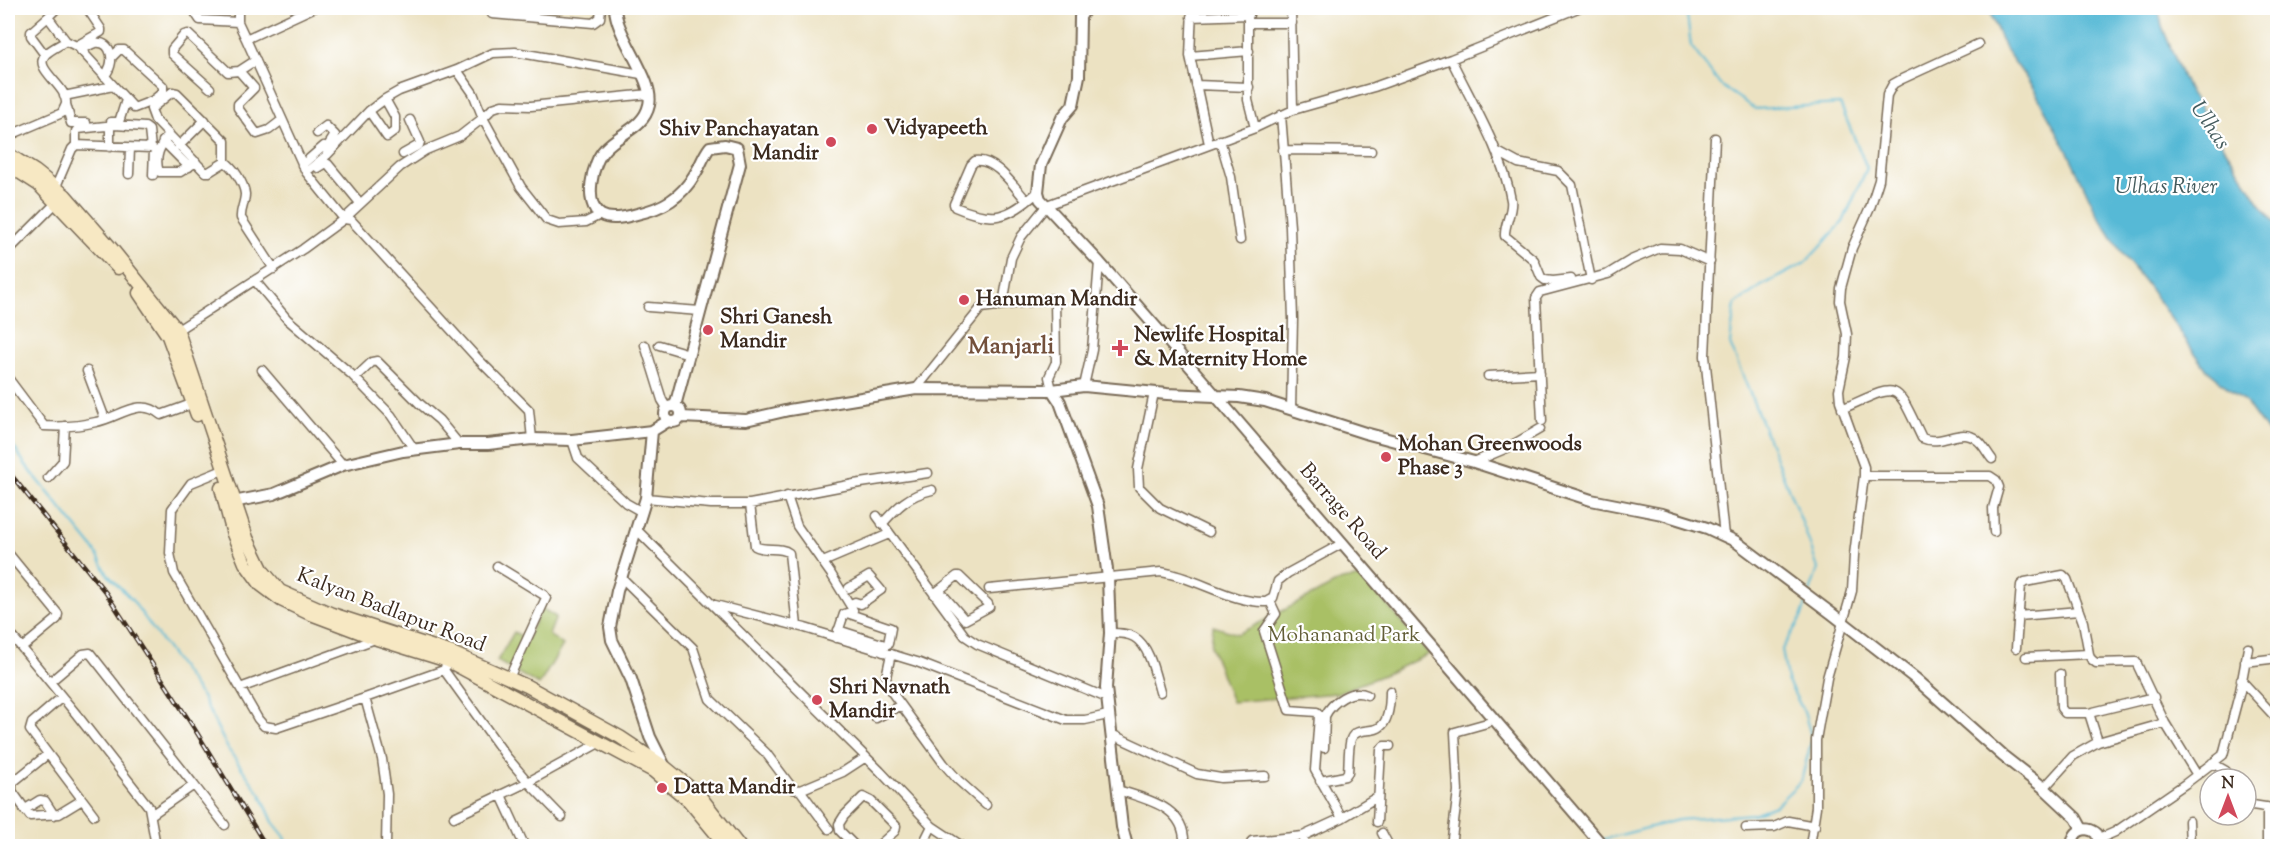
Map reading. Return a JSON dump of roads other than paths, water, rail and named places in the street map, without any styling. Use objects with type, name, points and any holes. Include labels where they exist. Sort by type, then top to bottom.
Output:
[{"type":"main road","points":[[8,154],[57,195],[173,334],[220,471],[229,503],[233,534],[245,563],[261,585],[281,600],[308,613],[411,644],[448,661],[653,771],[689,801],[726,846]]},
{"type":"main road","points":[[8,166],[57,195]]},
{"type":"main road","name":"Kalyan Badlapur Road","points":[[448,661],[509,678],[620,737],[665,767],[699,795],[739,846]]},
{"type":"street","points":[[45,54],[31,36],[31,32],[57,8]]},
{"type":"street","points":[[79,48],[101,32],[87,8]]},
{"type":"street","points":[[192,8],[200,20],[238,22]]},
{"type":"street","points":[[238,8],[238,22],[306,171],[344,219],[351,220],[478,359],[529,410],[532,439]]},
{"type":"street","points":[[246,39],[313,8]]},
{"type":"street","points":[[492,14],[593,23],[600,18],[601,8]]},
{"type":"street","points":[[615,8],[615,20],[649,94],[649,106],[644,117],[635,127],[604,149],[598,158],[589,190],[593,207],[600,215],[610,218],[649,212],[666,204],[683,193],[696,172],[702,156],[710,147],[724,145],[737,148],[741,164],[689,354],[671,407],[665,415],[668,421]]},
{"type":"street","points":[[1028,201],[994,165],[982,160],[975,161],[971,165],[954,204],[955,207],[970,213],[997,216],[1017,211],[1038,192],[1041,165],[1062,118],[1073,105],[1079,76],[1080,17],[1086,8]]},
{"type":"street","points":[[1291,8],[1293,110]]},
{"type":"street","points":[[1004,304],[1011,258],[1021,237],[1047,205],[1255,128],[1293,110],[1374,87],[1451,59],[1578,8]]},
{"type":"street","points":[[1209,144],[1190,56],[1192,12],[1249,15],[1292,23]]},
{"type":"street","points":[[1249,15],[1248,100],[1255,128]]},
{"type":"street","points":[[48,17],[66,41],[79,48],[134,108],[152,101],[163,92],[164,86],[124,50],[119,50],[111,57]]},
{"type":"street","points":[[210,88],[172,54],[172,49],[184,34],[188,34],[228,72],[239,71],[256,60]]},
{"type":"street","points":[[66,41],[45,54],[42,67],[57,83],[65,100],[71,123],[119,122],[126,100]]},
{"type":"street","points":[[79,48],[98,43],[104,45],[111,57],[111,70],[104,76]]},
{"type":"street","points":[[1810,846],[1815,826],[1816,740],[1827,678],[1852,591],[1864,476],[1864,467],[1842,409],[1839,390],[1846,357],[1847,334],[1840,302],[1841,288],[1851,248],[1870,208],[1879,180],[1887,94],[1893,84],[1978,44]]},
{"type":"street","points":[[306,171],[369,111],[385,99],[399,91],[457,70],[493,53],[507,51],[641,74]]},
{"type":"street","points":[[1190,56],[1249,51]]},
{"type":"street","points":[[1451,59],[1495,150],[1510,197],[1511,206],[1505,232],[1507,239],[1534,260],[1541,277],[1545,280],[1553,282],[1573,279],[1587,280]]},
{"type":"street","points":[[457,70],[473,93],[483,118],[521,187],[547,220],[559,224],[586,222],[600,215]]},
{"type":"street","points":[[239,71],[254,88]]},
{"type":"street","points":[[266,82],[254,88],[238,104],[238,108],[257,134],[269,130],[282,120]]},
{"type":"street","points":[[1196,85],[1249,87]]},
{"type":"street","points":[[65,100],[113,86]]},
{"type":"street","points":[[172,92],[177,93],[225,141],[225,162],[209,172],[192,165],[166,138],[151,109],[172,92]]},
{"type":"street","points":[[404,155],[426,150],[460,136],[493,108],[502,105],[531,106],[649,94]]},
{"type":"street","points":[[369,111],[389,137],[395,131],[395,117],[385,99]]},
{"type":"street","points":[[8,166],[8,135],[58,116],[62,113],[65,100]]},
{"type":"street","points":[[1281,115],[1290,228],[1293,318],[1291,409]]},
{"type":"street","points":[[179,146],[205,120]]},
{"type":"street","points":[[173,334],[256,282],[344,219],[404,155],[419,145],[420,142],[410,120]]},
{"type":"street","points":[[8,251],[57,195],[72,149],[76,145],[78,129],[115,125],[145,127],[149,130],[154,150],[153,175]]},
{"type":"street","points":[[317,133],[326,126],[334,135],[326,151]]},
{"type":"street","points":[[110,127],[110,147]]},
{"type":"street","points":[[166,138],[179,146],[192,165]]},
{"type":"street","points":[[166,138],[158,153],[159,172],[180,172],[192,165]]},
{"type":"street","points":[[1715,138],[1705,356],[1724,536]]},
{"type":"street","points":[[1220,140],[1231,177],[1240,240]]},
{"type":"street","points":[[76,145],[110,147],[126,162],[152,148]]},
{"type":"street","points":[[1283,150],[1371,151]]},
{"type":"street","points":[[1495,150],[1505,158],[1518,163],[1558,171],[1572,185],[1587,280]]},
{"type":"street","points":[[225,162],[232,166],[245,194],[240,212],[241,218],[274,269]]},
{"type":"street","points":[[306,171],[328,164],[360,203]]},
{"type":"street","name":"Barrage Road","points":[[1038,192],[1040,199],[1099,262],[1216,396],[1603,846]]},
{"type":"street","points":[[1474,462],[1507,448],[1541,425],[1536,298],[1544,290],[1608,274],[1631,260],[1660,248],[1680,249],[1710,262]]},
{"type":"street","points":[[1084,386],[1092,350],[1099,262]]},
{"type":"street","points":[[256,282],[287,319],[355,378],[391,415],[414,449]]},
{"type":"street","points":[[916,389],[981,308],[1055,300],[1056,362],[1049,382],[1060,402],[1098,506],[1108,577],[1110,633],[1106,688],[1108,715],[1127,846]]},
{"type":"street","points":[[648,307],[700,311]]},
{"type":"street","points":[[645,345],[662,400],[680,410],[681,417]]},
{"type":"street","points":[[659,345],[689,354]]},
{"type":"street","points":[[355,378],[376,361],[440,420],[459,444]]},
{"type":"street","points":[[262,370],[344,465]]},
{"type":"street","points":[[87,371],[105,419]]},
{"type":"street","points":[[1488,376],[1540,373]]},
{"type":"street","points":[[8,378],[44,426],[98,422],[143,407],[154,409],[161,415],[197,402]]},
{"type":"street","points":[[229,503],[274,494],[344,465],[414,449],[532,439],[572,440],[652,431],[668,421],[676,422],[681,417],[746,420],[789,410],[916,389],[1052,390],[1084,386],[1154,393],[1239,397],[1264,401],[1365,433],[1474,462],[1591,500],[1662,514],[1707,528],[1735,541],[1916,679],[2003,756],[2044,788],[2076,818],[2082,829]]},
{"type":"street","points":[[1842,409],[1888,390],[1897,391],[1903,398],[1922,438],[1935,442],[1960,435],[1971,436],[1992,459]]},
{"type":"street","points":[[1154,393],[1138,469],[1139,487],[1160,508],[1209,532]]},
{"type":"street","points":[[48,478],[63,461],[65,426]]},
{"type":"street","points":[[652,431],[646,498],[612,610],[610,627],[612,640],[631,679],[639,708],[665,767],[668,782]]},
{"type":"street","points":[[572,440],[578,458],[626,503],[642,512]]},
{"type":"street","points":[[220,471],[191,483],[172,509],[171,563],[174,573],[264,726],[276,728],[365,698],[448,661],[506,756],[562,817]]},
{"type":"street","points":[[646,498],[711,504],[750,504],[854,483],[928,473]]},
{"type":"street","points":[[1864,476],[1990,476],[1996,480],[1999,487],[1993,508],[1994,532]]},
{"type":"street","points":[[932,490],[910,496],[879,520],[937,592],[965,620],[988,607],[988,604],[959,576],[937,592]]},
{"type":"street","points":[[787,496],[797,526],[823,561],[851,607],[855,602],[861,604],[881,590],[869,576],[849,588]]},
{"type":"street","points":[[750,504],[754,546],[763,550],[786,550],[789,553],[797,626]]},
{"type":"street","points":[[637,530],[715,605],[932,826],[962,846]]},
{"type":"street","points":[[823,561],[889,534]]},
{"type":"street","points":[[1320,715],[1289,710],[1264,631],[1276,614],[1270,601],[1278,581],[1288,573],[1343,543]]},
{"type":"street","points":[[8,553],[58,614],[57,619],[22,648]]},
{"type":"street","points":[[497,566],[546,598],[509,678]]},
{"type":"street","points":[[989,589],[1161,572],[1173,573],[1229,594],[1261,602],[1270,601]]},
{"type":"street","points":[[2016,648],[2021,585],[2025,582],[2063,575],[2067,579],[2079,611],[2091,659],[2096,663],[2136,662],[2165,723],[2197,775]]},
{"type":"street","points":[[622,578],[693,648],[710,699],[766,753],[793,789],[800,790],[843,772],[866,757]]},
{"type":"street","points":[[937,592],[965,636],[977,644],[1107,698]]},
{"type":"street","points":[[715,605],[862,641],[1066,720],[1085,720],[1108,715]]},
{"type":"street","points":[[2018,615],[2079,611]]},
{"type":"street","points":[[837,634],[844,614],[847,613],[891,628],[886,650],[886,682],[944,765],[986,805]]},
{"type":"street","points":[[1110,633],[1123,633],[1137,638],[1151,663],[1160,692]]},
{"type":"street","points":[[8,634],[50,682],[149,807],[156,846]]},
{"type":"street","points":[[240,688],[380,635]]},
{"type":"street","points":[[2099,843],[2223,755],[2248,648]]},
{"type":"street","points":[[50,682],[83,654],[90,653],[225,825]]},
{"type":"street","points":[[2026,657],[2090,654]]},
{"type":"street","points":[[2245,662],[2277,658]]},
{"type":"street","points":[[2060,674],[2061,708],[2065,713],[2089,713],[2154,697]]},
{"type":"street","points":[[2241,680],[2277,720]]},
{"type":"street","points":[[1320,781],[1345,776],[1348,772],[1352,738],[1355,733],[1379,728],[1384,723],[1390,703],[1390,691]]},
{"type":"street","points":[[1342,818],[1315,770],[1320,715],[1351,694],[1360,692],[1367,695]]},
{"type":"street","points":[[62,697],[30,727],[94,815]]},
{"type":"street","points":[[365,698],[382,759],[387,794],[386,846]]},
{"type":"street","points":[[876,718],[901,705]]},
{"type":"street","points":[[2089,713],[2098,742]]},
{"type":"street","points":[[1320,715],[1324,748]]},
{"type":"street","points":[[1451,846],[1458,791],[1455,732],[1487,723]]},
{"type":"street","points":[[2044,788],[2073,756],[2098,742],[2165,723]]},
{"type":"street","points":[[1111,734],[1197,774],[1221,778],[1265,776]]},
{"type":"street","points":[[454,817],[528,782],[599,743]]},
{"type":"street","points":[[1377,822],[1381,750],[1384,746],[1390,746]]},
{"type":"street","points":[[48,754],[12,783],[12,791],[24,810],[30,816],[54,815],[82,800]]},
{"type":"street","points":[[2212,763],[2219,767]]},
{"type":"street","points":[[151,815],[194,785]]},
{"type":"street","points":[[800,790],[829,830]]},
{"type":"street","points":[[1118,790],[1145,799],[1173,814],[1182,824],[1184,846]]},
{"type":"street","points":[[501,795],[524,845]]},
{"type":"street","points":[[855,846],[840,831],[839,824],[863,797],[872,801],[896,826],[895,831],[878,846]]},
{"type":"street","points":[[1250,846],[1252,841],[1292,842],[1342,818],[1377,797]]},
{"type":"street","points":[[24,810],[40,800],[45,801],[54,815]]},
{"type":"street","points":[[2258,806],[2277,808]]},
{"type":"street","points":[[2267,807],[2267,846]]},
{"type":"street","points":[[1746,828],[1774,827],[1788,821],[1815,826]]},
{"type":"street","points":[[2189,821],[2190,846]]},
{"type":"street","points":[[922,846],[932,826]]},
{"type":"street","points":[[2082,829],[2094,831],[2099,843]]},
{"type":"street","points":[[2073,846],[2073,837],[2082,829]]},
{"type":"street","points":[[1382,833],[1389,846]]},
{"type":"street","points":[[1303,836],[1306,846]]},
{"type":"street","points":[[2099,843],[2113,846]]},
{"type":"water","name":"Ulhas River","points":[[1988,8],[2158,8],[2162,26],[2187,88],[2259,202],[2277,225],[2277,446],[2248,405],[2207,370],[2145,282],[2123,255],[2097,214],[2068,152],[2032,86],[2005,49]]},
{"type":"waterway","points":[[1686,8],[1691,46],[1720,85],[1755,109],[1840,104],[1867,168],[1843,222],[1805,263],[1763,285],[1735,304],[1730,344],[1805,530],[1818,569],[1810,592]]},
{"type":"waterway","points":[[8,438],[25,464],[94,549],[108,575],[132,600],[202,697],[228,749],[261,795],[273,822],[285,837],[288,846]]},
{"type":"waterway","points":[[1601,840],[1678,820],[1753,814],[1775,806],[1801,781],[1812,739],[1804,712],[1787,680],[1782,649],[1801,618],[1807,601]]},
{"type":"waterway","points":[[1584,846],[1596,842]]},
{"type":"railway","points":[[8,471],[106,593],[194,728],[266,846]]},
{"type":"place","name":"Vidyapeeth","points":[[872,129]]},
{"type":"place","name":"Shiv Panchayatan Mandir","points":[[831,142]]},
{"type":"place","name":"Hanuman Mandir","points":[[964,300]]},
{"type":"place","name":"Shri Ganesh Mandir","points":[[708,330]]},
{"type":"place","name":"Newlife Hospital & Maternity Home","points":[[1120,348]]},
{"type":"place","name":"Mohan Greenwoods Phase 3","points":[[1386,457]]},
{"type":"place","name":"Shri Navnath Mandir","points":[[817,700]]},
{"type":"place","name":"Datta Mandir","points":[[662,788]]},
{"type":"district","name":"Manjarli","points":[[1011,347]]},
{"type":"water label","name":"Ulhas","points":[[2209,126]]},
{"type":"park label","name":"Mohananad Park","points":[[1344,636]]}]
